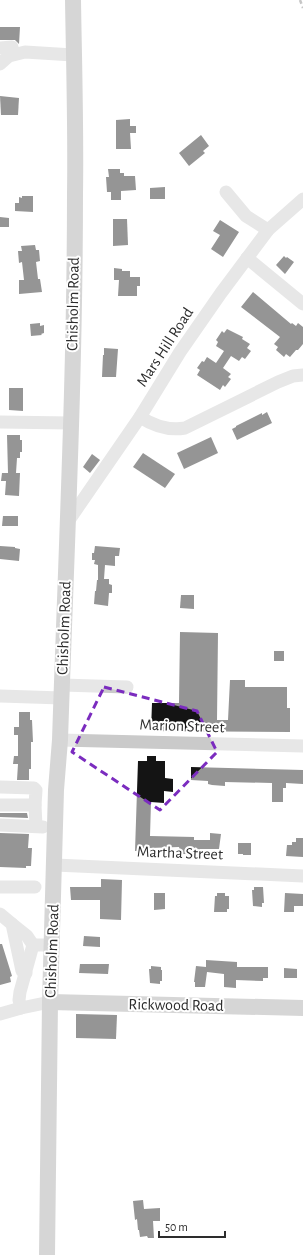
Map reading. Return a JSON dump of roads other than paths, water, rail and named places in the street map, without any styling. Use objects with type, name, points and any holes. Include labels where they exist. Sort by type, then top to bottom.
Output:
[{"type":"main road","name":"Chisholm Road","points":[[46,1255],[50,1002],[56,790],[62,692],[71,423],[75,193],[73,0]]},
{"type":"main road","name":"Rickwood Road","points":[[50,1002],[303,1008]]},
{"type":"street","points":[[10,52],[74,55]]},
{"type":"street","points":[[226,192],[246,216],[268,230]]},
{"type":"street","name":"Mars Hill Road","points":[[67,523],[140,418],[180,352],[221,293],[268,230],[303,199]]},
{"type":"street","points":[[247,258],[303,304]]},
{"type":"street","points":[[140,418],[164,428],[185,428],[278,382],[293,376],[302,375]]},
{"type":"street","points":[[0,422],[71,423]]},
{"type":"street","points":[[0,696],[127,687]]},
{"type":"street","name":"Marion Street","points":[[60,740],[303,746]]},
{"type":"street","points":[[0,787],[34,788],[36,790],[36,826]]},
{"type":"street","points":[[0,805],[35,805]]},
{"type":"street","points":[[0,825],[55,827]]},
{"type":"street","name":"Martha Street","points":[[55,865],[303,876]]},
{"type":"street","points":[[0,887],[35,887]]},
{"type":"street","points":[[0,914],[27,936],[33,945],[20,992],[21,1008]]},
{"type":"street","points":[[12,924],[22,971],[26,973]]},
{"type":"street","points":[[33,945],[52,945]]},
{"type":"street","points":[[0,1014],[50,1002]]},
{"type":"railway","points":[[300,0],[303,8]]}]
